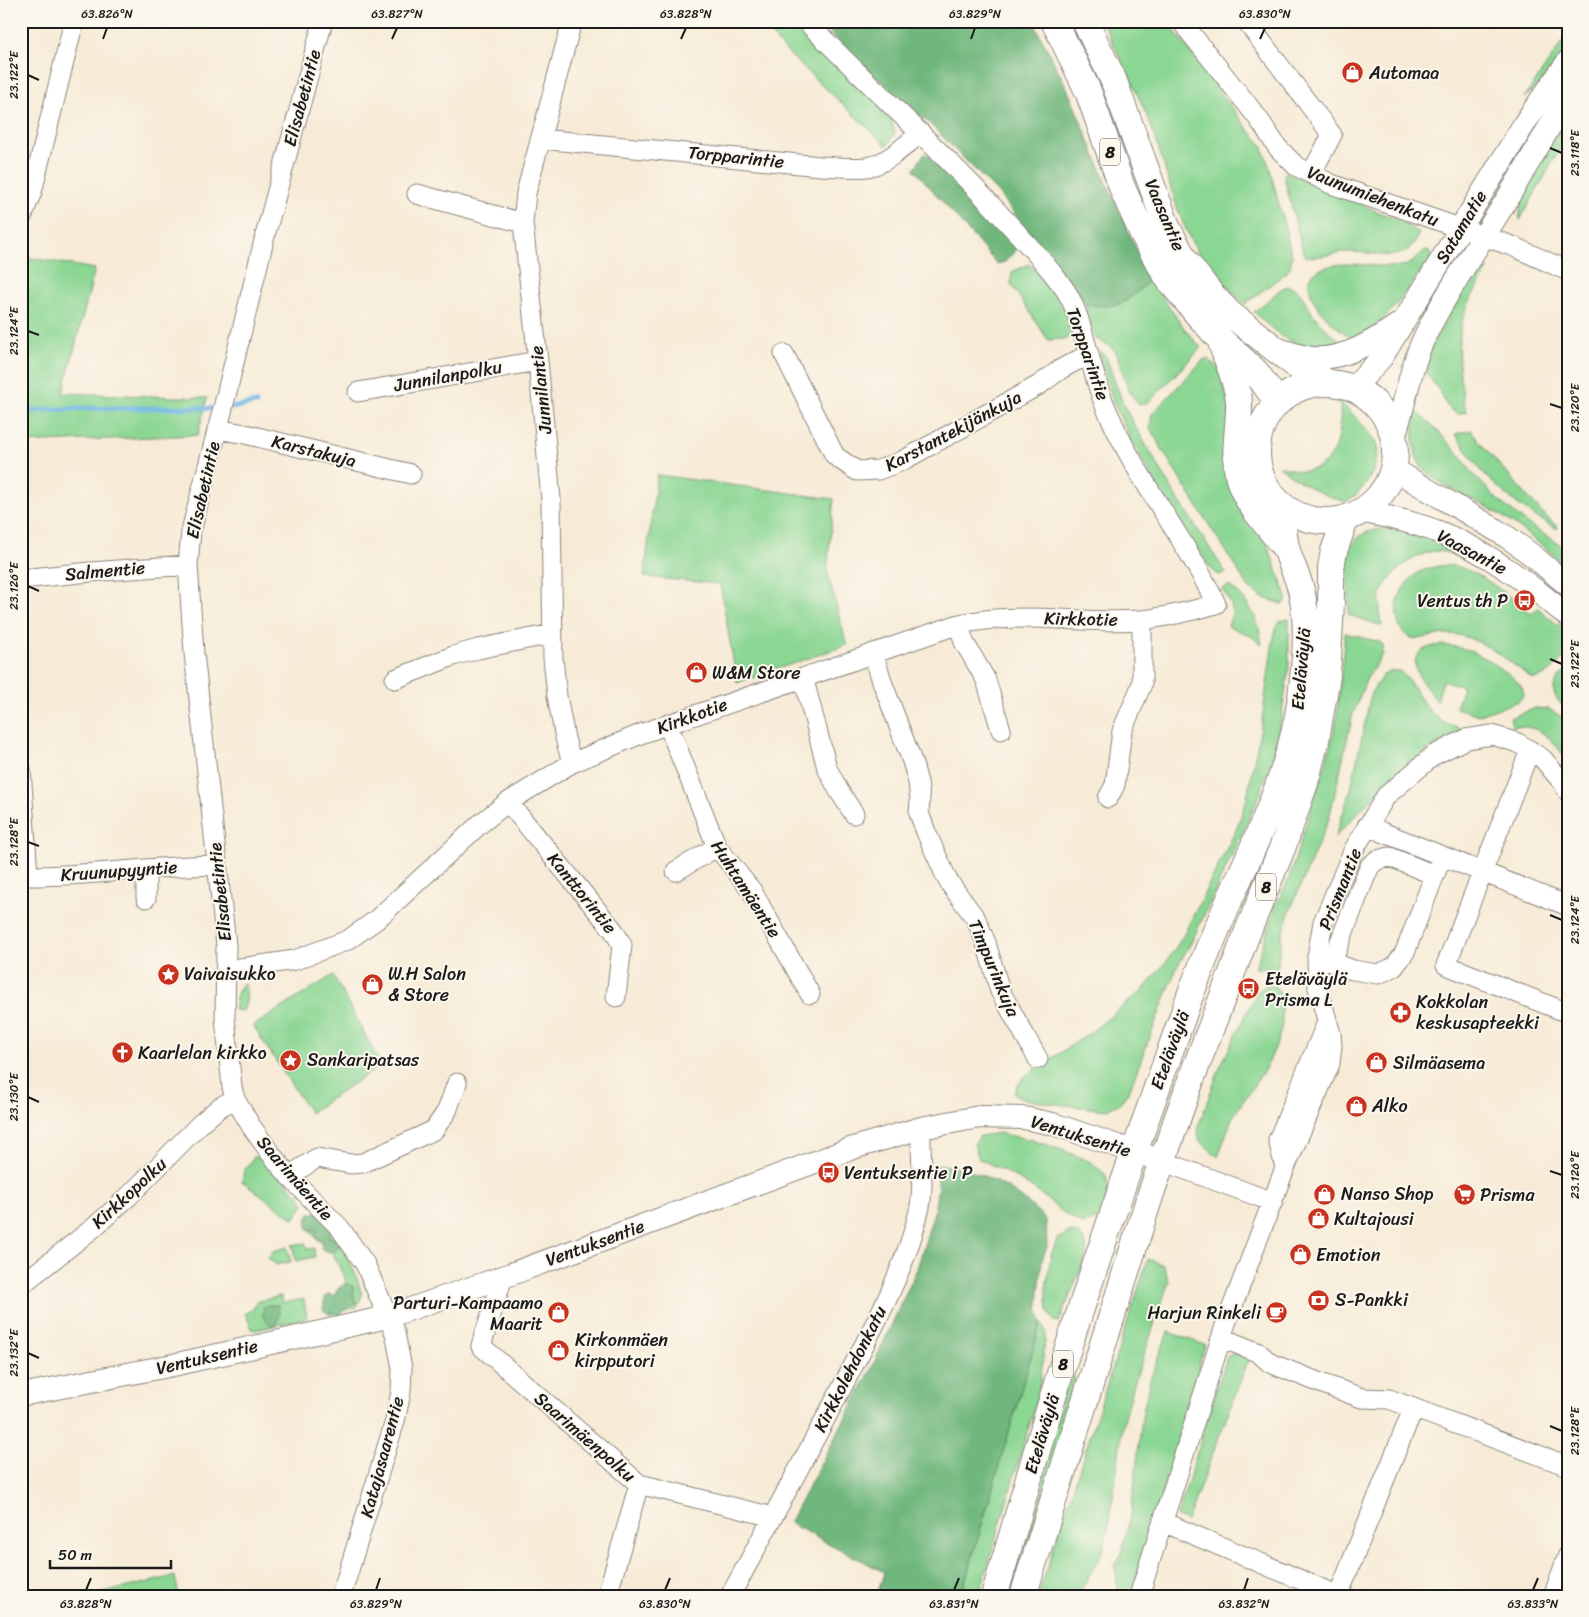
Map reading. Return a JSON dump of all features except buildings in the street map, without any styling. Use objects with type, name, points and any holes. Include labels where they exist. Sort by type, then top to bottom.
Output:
[{"type":"highway","name":"Vaasantie","points":[[1054,21],[1088,91],[1123,190],[1143,234],[1170,281],[1221,340],[1255,371],[1276,402]]},
{"type":"highway","name":"Vaasantie","points":[[1085,21],[1113,79],[1167,227],[1184,259],[1210,293],[1229,313],[1297,366],[1327,382]]},
{"type":"highway","points":[[1221,340],[1234,376],[1239,399],[1236,453],[1241,486],[1248,499],[1287,551]]},
{"type":"highway","points":[[1327,382],[1352,390],[1376,407],[1386,420],[1394,437],[1396,459],[1394,469],[1383,491],[1354,516],[1334,522],[1316,521],[1292,512],[1281,505],[1269,491],[1261,474],[1255,452],[1265,418],[1276,402],[1296,389],[1327,382]]},
{"type":"highway","name":"Eteläväylä","points":[[994,1596],[1069,1345],[1134,1152],[1202,964],[1219,922],[1252,852],[1288,760],[1298,715],[1306,639],[1306,618],[1296,573],[1287,551],[1281,505]]},
{"type":"highway","name":"Eteläväylä","points":[[1023,1596],[1162,1161],[1232,972],[1287,837],[1305,783],[1316,740],[1328,676],[1332,603],[1331,567],[1334,551],[1354,516]]},
{"type":"main road","name":"Satamatie","points":[[1352,390],[1382,357],[1526,121],[1568,61]]},
{"type":"main road","name":"Satamatie","points":[[1394,437],[1415,360],[1426,332],[1568,96]]},
{"type":"main road","points":[[1272,347],[1312,358],[1340,354],[1377,339],[1404,320]]},
{"type":"main road","name":"Vaasantie","points":[[1394,469],[1422,488],[1508,538],[1541,562],[1568,586]]},
{"type":"main road","name":"Vaasantie","points":[[1354,516],[1416,524],[1465,544],[1498,563],[1568,616]]},
{"type":"main road","name":"Ventuksentie","points":[[21,1395],[173,1365],[387,1318],[853,1148],[921,1128],[979,1117],[1024,1118],[1053,1124],[1162,1161]]},
{"type":"street","points":[[21,219],[32,192],[74,21]]},
{"type":"street","name":"Elisabetintie","points":[[227,970],[226,945],[194,653],[188,565],[191,531],[265,236],[322,21]]},
{"type":"street","name":"Junnilantie","points":[[572,21],[526,193],[523,223],[551,499],[553,658],[557,696],[572,763]]},
{"type":"street","name":"Torpparintie","points":[[806,21],[847,64],[921,133],[985,198],[1040,258],[1066,292],[1080,322],[1101,394],[1115,427],[1147,485],[1201,573],[1216,604]]},
{"type":"street","name":"Vaunumiehenkatu","points":[[1181,21],[1258,118],[1278,148],[1296,166],[1367,197],[1512,246],[1568,271]]},
{"type":"street","points":[[1246,21],[1332,135],[1311,174]]},
{"type":"street","name":"Torpparintie","points":[[541,139],[855,168],[872,166],[889,157],[921,133]]},
{"type":"street","points":[[417,194],[523,223]]},
{"type":"street","name":"Karstantekijänkuja","points":[[784,354],[835,456],[857,471],[867,471],[878,470],[902,461],[1038,385],[1061,369],[1089,354]]},
{"type":"street","name":"Junnilanpolku","points":[[358,392],[538,361]]},
{"type":"street","name":"Karstakuja","points":[[221,416],[245,434],[411,474]]},
{"type":"street","name":"Salmentie","points":[[21,579],[110,570],[188,565]]},
{"type":"street","name":"Kirkkotie","points":[[227,970],[295,960],[348,940],[376,920],[480,824],[508,802],[572,763],[643,733],[959,624],[1008,617],[1142,620],[1216,604]]},
{"type":"street","points":[[1108,798],[1115,785],[1122,732],[1142,684],[1142,620]]},
{"type":"street","points":[[959,624],[964,642],[986,680],[1001,730]]},
{"type":"street","points":[[396,679],[478,648],[552,634]]},
{"type":"street","name":"Timpurinkuja","points":[[873,653],[912,761],[918,782],[919,813],[926,832],[948,881],[976,918],[986,943],[1000,991],[1038,1060]]},
{"type":"street","points":[[800,678],[806,688],[827,768],[854,814]]},
{"type":"street","name":"Huhtamäentie","points":[[668,725],[717,847],[752,891],[810,994]]},
{"type":"street","name":"Prismantie","points":[[1139,1596],[1222,1338],[1285,1168],[1330,1064],[1332,1045],[1318,988],[1324,960],[1323,922],[1353,851],[1386,796],[1434,755],[1466,739],[1492,735],[1507,738],[1543,759],[1568,792]]},
{"type":"street","points":[[1530,750],[1446,965],[1568,1013]]},
{"type":"street","points":[[21,769],[25,876]]},
{"type":"street","name":"Kanttorintie","points":[[508,802],[614,930],[622,945],[616,996]]},
{"type":"street","points":[[1367,826],[1568,906]]},
{"type":"street","points":[[676,871],[717,847]]},
{"type":"street","points":[[1434,875],[1390,857],[1377,860],[1370,866],[1324,960],[1353,970],[1378,974],[1394,967],[1404,952],[1442,856]]},
{"type":"street","name":"Kruunupyyntie","points":[[25,876],[100,874],[194,865],[216,865]]},
{"type":"street","points":[[146,870],[146,898]]},
{"type":"street","name":"Saarimäentie","points":[[227,970],[225,1018],[232,1087],[235,1099],[251,1126],[289,1176],[340,1228],[365,1264],[387,1318]]},
{"type":"street","points":[[289,1176],[317,1158],[352,1164],[363,1163],[434,1130],[447,1111],[457,1083]]},
{"type":"street","name":"Kirkkopolku","points":[[21,1285],[92,1229],[129,1196],[200,1124],[220,1107],[235,1099]]},
{"type":"street","name":"Kirkkolehdonkatu","points":[[730,1596],[888,1296],[920,1209],[922,1191],[921,1128]]},
{"type":"street","points":[[1162,1161],[1273,1202]]},
{"type":"street","name":"Saarimäenpolku","points":[[503,1277],[481,1346],[639,1484],[773,1517]]},
{"type":"street","name":"Katajasaarentie","points":[[341,1596],[395,1422],[401,1392],[402,1368],[399,1351],[387,1318]]},
{"type":"street","points":[[1222,1338],[1259,1353],[1270,1363],[1323,1384],[1362,1398],[1389,1400],[1568,1466]]},
{"type":"street","points":[[1163,1522],[1338,1596],[1413,1409]]},
{"type":"street","points":[[607,1596],[639,1484]]},
{"type":"street","points":[[1553,1596],[1568,1555]]},
{"type":"green space","points":[[758,21],[799,21],[890,114],[895,133],[887,146],[790,55]]},
{"type":"green space","points":[[819,21],[1033,21],[1067,88],[1150,280],[1122,303],[1107,306],[1085,304],[997,192],[929,123],[851,55]]},
{"type":"green space","points":[[1102,21],[1167,21],[1262,145],[1292,256],[1287,272],[1245,304],[1205,263],[1187,233],[1174,200],[1148,118]]},
{"type":"green space","points":[[1568,34],[1568,47],[1542,82],[1524,98]]},
{"type":"green space","points":[[1568,115],[1568,135],[1520,220],[1520,208],[1529,181]]},
{"type":"green space","points":[[924,154],[937,158],[1015,242],[1016,250],[1005,262],[997,264],[914,169]]},
{"type":"green space","points":[[1286,172],[1402,222],[1419,233],[1414,244],[1399,254],[1391,255],[1346,252],[1312,257],[1306,256],[1303,252],[1285,181],[1284,174]]},
{"type":"green space","points":[[1425,250],[1429,251],[1431,257],[1396,304],[1381,322],[1366,332],[1352,338],[1322,313],[1312,296],[1309,278],[1318,270],[1341,264],[1403,266],[1413,262]]},
{"type":"green space","points":[[21,256],[95,269],[63,393],[207,398],[198,435],[21,443]]},
{"type":"green space","points":[[1029,264],[1051,289],[1070,319],[1073,336],[1065,339],[1048,340],[1011,284],[1012,272]]},
{"type":"green space","points":[[1489,267],[1469,303],[1461,326],[1459,363],[1466,412],[1457,414],[1447,406],[1440,392],[1423,368],[1435,338],[1471,277]]},
{"type":"green space","points":[[1150,280],[1184,328],[1201,348],[1149,402],[1139,405],[1129,391],[1116,352],[1108,345],[1096,339],[1090,325],[1085,304],[1107,306],[1122,303]]},
{"type":"green space","points":[[1288,286],[1301,294],[1313,314],[1342,343],[1319,348],[1291,342],[1275,331],[1254,312],[1282,288]]},
{"type":"green space","points":[[1100,351],[1106,357],[1124,406],[1135,426],[1176,496],[1226,573],[1219,575],[1212,571],[1160,492],[1131,440],[1114,404],[1100,359]]},
{"type":"green space","points":[[1208,359],[1219,369],[1267,544],[1287,597],[1286,602],[1283,604],[1263,598],[1249,588],[1150,428],[1152,414],[1203,360]]},
{"type":"green space","points":[[1339,401],[1366,428],[1377,446],[1376,462],[1369,480],[1357,494],[1346,502],[1311,488],[1279,466],[1306,471],[1320,466],[1328,460],[1337,442],[1339,432]]},
{"type":"green space","points":[[1415,410],[1437,430],[1459,454],[1473,474],[1499,501],[1528,524],[1568,550],[1568,568],[1502,516],[1444,485],[1427,473],[1421,466],[1415,453]]},
{"type":"green space","points":[[1471,430],[1481,444],[1543,514],[1558,527],[1557,529],[1536,517],[1516,502],[1480,469],[1455,434]]},
{"type":"green space","points":[[657,475],[834,499],[827,571],[847,645],[737,683],[720,584],[644,577]]},
{"type":"green space","points":[[1383,529],[1440,544],[1473,558],[1472,562],[1438,551],[1420,555],[1411,560],[1394,574],[1382,591],[1380,612],[1382,626],[1349,615],[1348,563],[1349,554],[1356,539],[1363,534]]},
{"type":"green space","points":[[1438,566],[1454,566],[1474,573],[1495,586],[1532,614],[1538,608],[1557,624],[1568,629],[1568,653],[1547,674],[1542,677],[1531,678],[1492,649],[1470,638],[1447,634],[1418,639],[1407,636],[1403,633],[1398,622],[1398,600],[1404,587],[1413,576],[1426,569]]},
{"type":"green space","points":[[1229,586],[1243,598],[1256,619],[1262,645],[1251,636],[1228,626],[1232,610],[1222,589]]},
{"type":"green space","points":[[1289,619],[1289,666],[1282,714],[1274,751],[1259,797],[1191,943],[1177,967],[1129,1091],[1120,1103],[1107,1110],[1019,1098],[1014,1093],[1025,1076],[1090,1033],[1143,990],[1166,962],[1182,938],[1236,830],[1246,802],[1261,727],[1276,628],[1280,621]]},
{"type":"green space","points":[[1345,633],[1380,642],[1383,646],[1383,654],[1367,678],[1353,714],[1329,819],[1289,913],[1282,935],[1277,970],[1255,968],[1276,906],[1289,878],[1326,762],[1336,722]]},
{"type":"green space","points":[[1441,645],[1467,650],[1494,664],[1510,675],[1521,686],[1523,691],[1522,697],[1519,701],[1479,715],[1456,708],[1463,687],[1443,680],[1437,701],[1419,675],[1416,659],[1419,653],[1427,648]]},
{"type":"green space","points":[[1568,668],[1568,710],[1557,699],[1554,689],[1558,679]]},
{"type":"green space","points":[[1392,671],[1400,671],[1405,676],[1425,705],[1437,717],[1463,730],[1430,749],[1401,771],[1335,837],[1351,789],[1371,693],[1383,675]]},
{"type":"green space","points":[[1535,708],[1549,709],[1568,721],[1568,761],[1551,740],[1539,731],[1532,728],[1512,726],[1510,718]]},
{"type":"green space","points":[[333,975],[381,1065],[310,1113],[253,1026]]},
{"type":"green space","points":[[244,983],[247,997],[243,1011],[234,1010],[238,992]]},
{"type":"green space","points":[[1267,985],[1276,987],[1281,993],[1282,1024],[1278,1041],[1267,1066],[1232,1118],[1218,1157],[1200,1141],[1198,1134],[1199,1124],[1220,1067],[1257,992]]},
{"type":"green space","points":[[999,1133],[1032,1140],[1091,1162],[1106,1175],[1109,1196],[1101,1218],[1083,1224],[1063,1212],[1021,1181],[979,1159],[974,1144],[980,1136]]},
{"type":"green space","points":[[254,1157],[260,1157],[300,1196],[304,1205],[294,1219],[242,1181],[244,1171]]},
{"type":"green space","points":[[937,1164],[969,1171],[997,1182],[1022,1198],[1046,1220],[1047,1247],[1042,1260],[1038,1306],[1041,1322],[961,1596],[877,1596],[884,1572],[789,1523],[869,1374],[917,1269],[934,1212],[938,1186]]},
{"type":"green space","points":[[319,1211],[330,1229],[329,1237],[336,1239],[339,1244],[336,1250],[332,1252],[321,1248],[323,1241],[315,1235],[317,1231],[308,1229],[307,1221],[310,1214]]},
{"type":"green space","points":[[325,1222],[347,1257],[362,1295],[357,1307],[329,1315],[326,1299],[338,1295],[346,1281],[329,1246],[316,1238],[307,1225]]},
{"type":"green space","points":[[1069,1232],[1074,1232],[1084,1239],[1086,1256],[1059,1322],[1054,1321],[1048,1311],[1046,1288],[1051,1255],[1057,1240]]},
{"type":"green space","points":[[305,1243],[308,1249],[314,1248],[315,1257],[296,1261],[292,1245]]},
{"type":"green space","points":[[287,1247],[291,1262],[276,1265],[267,1257],[273,1251]]},
{"type":"green space","points":[[1148,1259],[1163,1265],[1169,1281],[1134,1384],[1123,1425],[1110,1519],[1103,1551],[1078,1596],[1038,1596]]},
{"type":"green space","points":[[347,1284],[353,1286],[354,1297],[357,1303],[346,1308],[339,1316],[332,1312],[325,1312],[323,1309],[325,1297],[328,1294],[335,1296],[338,1288]]},
{"type":"green space","points":[[281,1296],[282,1303],[304,1299],[307,1318],[256,1330],[252,1329],[245,1313],[253,1309],[258,1301]]},
{"type":"green space","points":[[278,1305],[279,1315],[276,1325],[272,1326],[263,1317],[264,1306]]},
{"type":"green space","points":[[1041,1322],[1046,1332],[1039,1392],[979,1596],[961,1596]]},
{"type":"green space","points":[[1168,1332],[1205,1345],[1132,1596],[1119,1596],[1115,1566],[1122,1550],[1131,1515],[1142,1417],[1150,1380]]},
{"type":"green space","points":[[1234,1353],[1250,1356],[1187,1521],[1177,1517],[1227,1357]]},
{"type":"green space","points":[[1069,1375],[1075,1377],[1061,1438],[1012,1596],[1005,1596]]},
{"type":"green space","points":[[175,1576],[179,1596],[90,1596]]},
{"type":"waterway","points":[[226,409],[256,403]]},
{"type":"waterway","points":[[21,412],[91,408],[186,407],[218,409]]},
{"type":"place","name":"Automaa","points":[[1353,73]]},
{"type":"place","name":"Ventus th P","points":[[1524,601]]},
{"type":"place","name":"W&M Store","points":[[696,673]]},
{"type":"place","name":"Vaivaisukko","points":[[168,974]]},
{"type":"place","name":"W.H Salon & Store","points":[[372,984]]},
{"type":"place","name":"Eteläväylä Prisma L","points":[[1249,989]]},
{"type":"place","name":"Kokkolan keskusapteekki","points":[[1400,1012]]},
{"type":"place","name":"Kaarlelan kirkko","points":[[122,1053]]},
{"type":"place","name":"Sankaripatsas","points":[[291,1060]]},
{"type":"place","name":"Silmäasema","points":[[1377,1063]]},
{"type":"place","name":"Alko","points":[[1356,1106]]},
{"type":"place","name":"Ventuksentie i P","points":[[828,1173]]},
{"type":"place","name":"Nanso Shop","points":[[1325,1194]]},
{"type":"place","name":"Prisma","points":[[1464,1195]]},
{"type":"place","name":"Kultajousi","points":[[1318,1219]]},
{"type":"place","name":"Emotion","points":[[1300,1255]]},
{"type":"place","name":"S-Pankki","points":[[1319,1300]]},
{"type":"place","name":"Parturi-Kampaamo Maarit","points":[[559,1313]]},
{"type":"place","name":"Harjun Rinkeli","points":[[1277,1313]]},
{"type":"place","name":"Kirkonmäen kirpputori","points":[[559,1350]]}]
